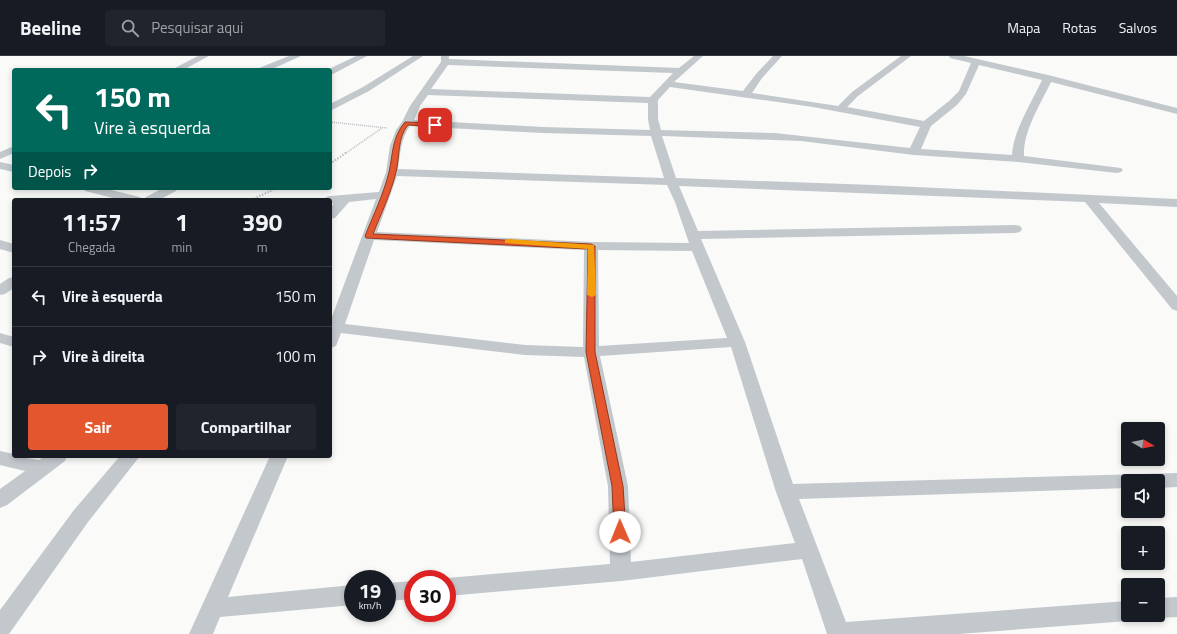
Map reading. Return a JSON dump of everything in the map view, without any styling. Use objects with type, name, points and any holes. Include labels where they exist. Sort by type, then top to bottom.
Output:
[{"type":"street","points":[[180,68],[205,56]]},
{"type":"street","points":[[267,68],[297,56]]},
{"type":"street","points":[[332,71],[363,56]]},
{"type":"street","points":[[332,107],[366,89],[391,72],[419,56]]},
{"type":"street","points":[[699,56],[667,84],[653,100],[653,119],[656,133],[672,183],[736,342],[786,492],[823,587],[839,634],[1121,612]]},
{"type":"street","points":[[746,94],[759,76],[778,56]]},
{"type":"street","points":[[841,108],[855,94],[907,56]]},
{"type":"street","points":[[952,56],[1048,78],[1177,111]]},
{"type":"street","points":[[681,71],[445,59],[426,92],[415,106],[396,146],[392,172],[332,333],[525,350],[591,352],[736,342]]},
{"type":"street","points":[[914,152],[926,125],[963,92],[976,62]]},
{"type":"street","points":[[1018,159],[1018,146],[1021,136],[1048,78]]},
{"type":"street","points":[[667,84],[841,108],[926,125]]},
{"type":"street","points":[[426,92],[653,100]]},
{"type":"street","points":[[404,127],[731,134],[801,138],[914,152],[1018,159],[1117,170]]},
{"type":"street","points":[[0,156],[12,150]]},
{"type":"street","points":[[0,165],[12,168]]},
{"type":"street","points":[[392,172],[672,183],[873,188],[1177,203]]},
{"type":"street","points":[[97,190],[128,198]]},
{"type":"street","points":[[154,198],[168,190]]},
{"type":"street","points":[[332,200],[384,195]]},
{"type":"street","points":[[1088,198],[1177,306]]},
{"type":"street","points":[[332,213],[345,199]]},
{"type":"street","points":[[369,236],[591,246],[1015,229]]},
{"type":"street","points":[[0,244],[12,248]]},
{"type":"street","points":[[591,246],[591,352],[618,486],[621,572]]},
{"type":"street","points":[[0,291],[12,282]]},
{"type":"street","points":[[0,338],[12,341]]},
{"type":"street","points":[[0,458],[42,468]]},
{"type":"street","points":[[0,500],[55,458]]},
{"type":"street","points":[[0,628],[81,516],[129,458]]},
{"type":"street","points":[[201,634],[214,608],[278,458]]},
{"type":"street","points":[[1165,480],[1177,480]]},
{"type":"street","points":[[786,492],[1121,481]]},
{"type":"street","points":[[456,586],[621,572],[808,550]]},
{"type":"street","points":[[214,608],[344,597]]},
{"type":"street","points":[[1165,608],[1177,607]]},
{"type":"path","points":[[332,122],[382,127],[404,127]]},
{"type":"path","points":[[332,163],[382,127]]},
{"type":"path","points":[[255,198],[272,190]]},
{"type":"slow traffic","points":[[508,242],[591,246],[592,295]]},
{"type":"route","points":[[435,125],[407,123],[401,130],[396,146],[392,172],[369,236],[591,246],[591,352],[618,486],[620,532]]}]
